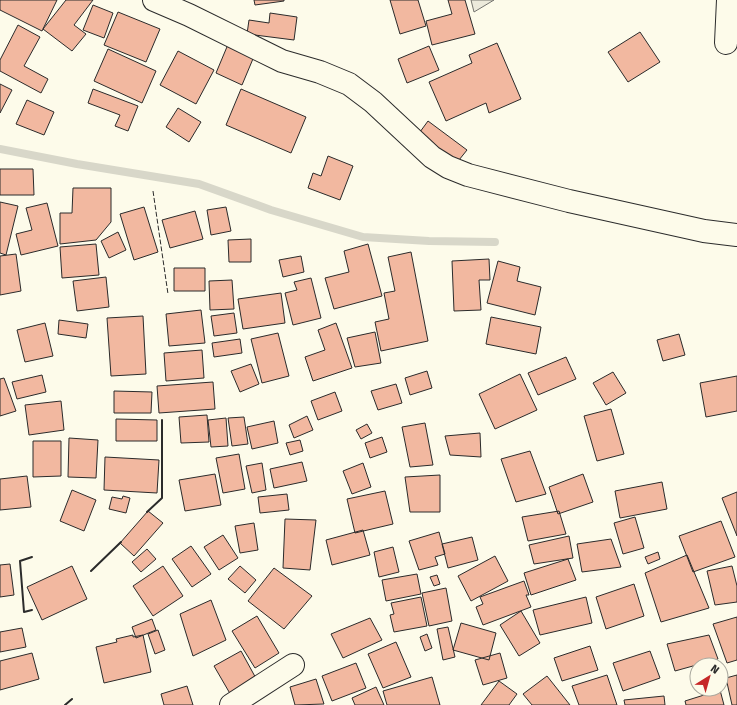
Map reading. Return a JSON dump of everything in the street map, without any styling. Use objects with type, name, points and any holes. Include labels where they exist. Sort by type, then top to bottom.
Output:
[{"type":"street","points":[[154,0],[189,15],[282,61],[320,72],[349,84],[373,102],[432,157],[448,167],[468,176],[569,201],[704,231],[737,235]]},
{"type":"street","points":[[726,43],[728,0]]},
{"type":"street","points":[[231,705],[293,665]]},
{"type":"shaded area","points":[[471,0],[494,0],[474,12]]},
{"type":"building","points":[[0,0],[57,0],[42,31],[0,10]]},
{"type":"building","points":[[66,0],[93,0],[74,25],[86,34],[72,51],[43,29]]},
{"type":"building","points":[[254,0],[284,0],[284,1],[255,5]]},
{"type":"building","points":[[390,0],[418,0],[426,26],[400,34]]},
{"type":"building","points":[[448,0],[465,0],[475,34],[432,45],[426,21],[452,14]]},
{"type":"building","points":[[93,5],[113,13],[104,38],[83,30]]},
{"type":"building","points":[[118,12],[160,29],[146,62],[104,45]]},
{"type":"building","points":[[270,13],[297,17],[294,40],[247,34],[249,20],[269,23]]},
{"type":"building","points":[[18,25],[40,37],[24,66],[48,79],[41,93],[0,71],[0,60]]},
{"type":"building","points":[[640,32],[660,62],[628,82],[608,52]]},
{"type":"building","points":[[229,42],[255,54],[242,85],[216,73]]},
{"type":"building","points":[[497,43],[521,99],[489,113],[486,103],[446,121],[429,82],[472,63],[469,55]]},
{"type":"building","points":[[429,46],[439,70],[407,83],[398,59]]},
{"type":"building","points":[[108,49],[156,71],[142,103],[94,81]]},
{"type":"building","points":[[178,51],[214,70],[196,104],[160,85]]},
{"type":"building","points":[[0,84],[12,90],[0,113]]},
{"type":"building","points":[[93,89],[138,106],[128,131],[115,126],[120,115],[88,103]]},
{"type":"building","points":[[241,89],[306,117],[291,153],[226,125]]},
{"type":"building","points":[[27,100],[54,112],[44,135],[16,124]]},
{"type":"building","points":[[178,108],[201,122],[189,142],[166,127]]},
{"type":"building","points":[[428,121],[467,150],[455,165],[417,136]]},
{"type":"building","points":[[328,156],[353,166],[340,200],[308,188],[313,173],[321,176]]},
{"type":"building","points":[[0,169],[33,169],[34,195],[0,195]]},
{"type":"building","points":[[73,188],[111,188],[111,222],[96,240],[60,244],[60,213],[72,213]]},
{"type":"building","points":[[0,202],[18,206],[6,255],[0,253]]},
{"type":"building","points":[[47,203],[58,246],[21,255],[16,234],[32,230],[26,208]]},
{"type":"building","points":[[144,207],[158,252],[134,260],[120,214]]},
{"type":"building","points":[[226,207],[231,231],[211,235],[207,210]]},
{"type":"building","points":[[195,211],[203,239],[170,248],[162,220]]},
{"type":"building","points":[[118,232],[126,250],[109,258],[101,241]]},
{"type":"building","points":[[251,239],[251,262],[229,262],[228,240]]},
{"type":"building","points":[[96,244],[99,275],[62,278],[60,247]]},
{"type":"building","points":[[368,244],[382,296],[334,309],[325,278],[349,272],[344,251]]},
{"type":"building","points":[[411,252],[428,341],[381,351],[375,322],[389,319],[384,293],[395,291],[388,257]]},
{"type":"building","points":[[16,254],[21,291],[0,295],[0,256]]},
{"type":"building","points":[[301,256],[304,272],[283,277],[279,260]]},
{"type":"building","points":[[489,259],[490,280],[479,280],[481,310],[454,311],[452,261]]},
{"type":"building","points":[[498,261],[520,267],[517,281],[541,287],[535,315],[487,303]]},
{"type":"building","points":[[174,268],[205,268],[205,291],[174,291]]},
{"type":"building","points":[[106,277],[109,307],[77,311],[73,281]]},
{"type":"building","points":[[311,278],[321,318],[293,325],[285,293],[297,290],[294,282]]},
{"type":"building","points":[[232,280],[234,309],[210,310],[209,281]]},
{"type":"building","points":[[281,293],[285,323],[243,329],[238,299]]},
{"type":"building","points":[[201,310],[205,343],[169,346],[166,314]]},
{"type":"building","points":[[234,313],[237,333],[214,336],[211,316]]},
{"type":"building","points":[[143,316],[146,374],[111,376],[107,318]]},
{"type":"building","points":[[491,317],[541,327],[536,354],[486,344]]},
{"type":"building","points":[[59,320],[88,324],[86,338],[58,334]]},
{"type":"building","points":[[45,323],[53,356],[25,362],[17,330]]},
{"type":"building","points":[[336,323],[352,368],[313,381],[305,357],[325,350],[318,330]]},
{"type":"building","points":[[375,332],[381,363],[355,367],[347,338]]},
{"type":"building","points":[[278,333],[289,376],[262,383],[251,339]]},
{"type":"building","points":[[679,334],[685,355],[663,361],[657,340]]},
{"type":"building","points":[[240,339],[242,353],[214,357],[212,343]]},
{"type":"building","points":[[202,350],[204,378],[166,381],[164,353]]},
{"type":"building","points":[[566,357],[576,379],[538,395],[528,373]]},
{"type":"building","points":[[251,364],[259,384],[240,392],[231,371]]},
{"type":"building","points":[[427,371],[432,388],[410,395],[405,378]]},
{"type":"building","points":[[613,372],[626,393],[606,405],[593,383]]},
{"type":"building","points":[[520,374],[537,410],[495,429],[479,394]]},
{"type":"building","points":[[42,375],[46,392],[17,399],[12,382]]},
{"type":"building","points":[[737,376],[737,411],[706,417],[700,383]]},
{"type":"building","points":[[4,378],[16,411],[0,416],[0,379]]},
{"type":"building","points":[[213,382],[215,409],[159,413],[157,386]]},
{"type":"building","points":[[396,384],[402,403],[378,410],[371,391]]},
{"type":"building","points":[[114,391],[152,392],[151,413],[114,413]]},
{"type":"building","points":[[335,392],[342,411],[318,420],[311,401]]},
{"type":"building","points":[[61,401],[64,430],[29,435],[25,405]]},
{"type":"building","points":[[611,409],[624,454],[597,461],[584,416]]},
{"type":"building","points":[[207,415],[209,442],[181,443],[179,417]]},
{"type":"building","points":[[307,416],[313,430],[294,438],[289,425]]},
{"type":"building","points":[[244,417],[248,444],[232,446],[228,418]]},
{"type":"building","points":[[226,418],[228,446],[211,447],[208,420]]},
{"type":"building","points":[[116,419],[157,420],[157,441],[116,441]]},
{"type":"building","points":[[274,421],[278,443],[252,449],[247,427]]},
{"type":"building","points":[[425,423],[433,465],[410,467],[402,427]]},
{"type":"building","points":[[367,424],[372,433],[361,439],[356,430]]},
{"type":"building","points":[[480,433],[481,457],[450,455],[445,436]]},
{"type":"building","points":[[382,437],[387,452],[370,458],[365,443]]},
{"type":"building","points":[[69,438],[98,440],[96,478],[68,477]]},
{"type":"building","points":[[300,440],[303,451],[290,455],[286,443]]},
{"type":"building","points":[[33,441],[61,441],[61,476],[33,477]]},
{"type":"building","points":[[530,451],[546,494],[516,502],[501,459]]},
{"type":"building","points":[[239,454],[245,489],[223,493],[216,458]]},
{"type":"building","points":[[105,457],[159,460],[157,493],[104,490]]},
{"type":"building","points":[[302,462],[307,481],[274,488],[270,469]]},
{"type":"building","points":[[262,463],[266,490],[252,493],[246,466]]},
{"type":"building","points":[[363,463],[371,487],[352,494],[343,471]]},
{"type":"building","points":[[215,474],[221,505],[185,511],[179,480]]},
{"type":"building","points":[[583,474],[593,502],[558,514],[549,487]]},
{"type":"building","points":[[440,475],[440,512],[410,512],[405,477]]},
{"type":"building","points":[[27,476],[31,507],[0,510],[0,479]]},
{"type":"building","points":[[662,482],[667,509],[620,518],[615,491]]},
{"type":"building","points":[[72,490],[96,500],[84,531],[60,521]]},
{"type":"building","points":[[385,491],[393,524],[355,533],[347,499]]},
{"type":"building","points":[[737,492],[737,536],[722,498]]},
{"type":"building","points":[[287,494],[289,510],[260,513],[258,497]]},
{"type":"building","points":[[123,496],[130,498],[126,513],[109,509],[112,497],[122,499]]},
{"type":"building","points":[[148,511],[163,523],[134,556],[120,543]]},
{"type":"building","points":[[559,511],[566,534],[528,541],[522,517]]},
{"type":"building","points":[[635,517],[644,548],[623,554],[614,523]]},
{"type":"building","points":[[285,519],[316,520],[310,570],[283,568]]},
{"type":"building","points":[[721,521],[735,557],[693,572],[679,536]]},
{"type":"building","points":[[254,523],[258,550],[240,553],[235,526]]},
{"type":"building","points":[[363,530],[370,555],[332,565],[326,540]]},
{"type":"building","points":[[439,532],[445,554],[435,557],[438,565],[419,570],[409,541]]},
{"type":"building","points":[[223,535],[238,558],[219,570],[204,547]]},
{"type":"building","points":[[569,536],[573,558],[534,564],[529,545]]},
{"type":"building","points":[[472,537],[478,560],[448,568],[442,544]]},
{"type":"building","points":[[611,539],[621,567],[582,572],[577,544]]},
{"type":"building","points":[[191,546],[211,574],[192,587],[172,559]]},
{"type":"building","points":[[393,547],[399,572],[379,577],[374,552]]},
{"type":"building","points":[[147,549],[156,559],[141,572],[132,562]]},
{"type":"building","points":[[658,552],[660,559],[648,564],[645,557]]},
{"type":"building","points":[[687,555],[709,608],[661,622],[645,573]]},
{"type":"building","points":[[495,556],[508,581],[471,601],[458,576]]},
{"type":"building","points":[[568,559],[576,580],[531,595],[524,573]]},
{"type":"building","points":[[10,564],[14,595],[0,597],[0,565]]},
{"type":"building","points":[[72,566],[87,599],[42,620],[27,587]]},
{"type":"building","points":[[163,566],[183,596],[153,616],[133,586]]},
{"type":"building","points":[[240,566],[256,580],[245,593],[228,579]]},
{"type":"building","points":[[732,566],[737,586],[737,602],[715,605],[707,571]]},
{"type":"building","points":[[274,568],[312,596],[284,629],[248,601]]},
{"type":"building","points":[[417,574],[421,594],[386,601],[382,580]]},
{"type":"building","points":[[437,575],[440,584],[434,586],[430,577]]},
{"type":"building","points":[[524,581],[529,595],[526,595],[531,607],[483,625],[476,607],[483,604],[480,597]]},
{"type":"building","points":[[634,584],[644,616],[606,629],[596,597]]},
{"type":"building","points":[[446,588],[452,621],[429,626],[422,593]]},
{"type":"building","points":[[421,597],[427,626],[394,632],[390,615],[394,614],[391,603]]},
{"type":"building","points":[[586,597],[592,623],[540,635],[533,610]]},
{"type":"building","points":[[211,600],[226,640],[193,656],[180,614]]},
{"type":"building","points":[[521,611],[540,643],[519,656],[500,625]]},
{"type":"building","points":[[257,616],[279,653],[255,668],[232,631]]},
{"type":"building","points":[[737,617],[737,660],[729,662],[729,657],[725,657],[713,624]]},
{"type":"building","points":[[370,618],[382,640],[343,658],[331,634]]},
{"type":"building","points":[[152,619],[156,630],[136,638],[132,627]]},
{"type":"building","points":[[461,623],[496,633],[489,660],[453,650]]},
{"type":"building","points":[[448,627],[455,657],[443,660],[437,629]]},
{"type":"building","points":[[22,628],[26,647],[0,652],[0,632]]},
{"type":"building","points":[[158,630],[165,650],[155,654],[148,634]]},
{"type":"building","points":[[427,634],[432,648],[425,651],[420,637]]},
{"type":"building","points":[[133,635],[133,637],[143,635],[151,672],[104,683],[96,647],[117,642],[116,639]]},
{"type":"building","points":[[709,635],[717,657],[689,657],[689,667],[675,671],[667,644]]},
{"type":"building","points":[[396,642],[411,677],[383,688],[368,654]]},
{"type":"building","points":[[590,646],[598,670],[562,681],[554,658]]},
{"type":"building","points":[[241,651],[258,682],[232,697],[214,666]]},
{"type":"building","points":[[650,651],[660,678],[623,691],[613,663]]},
{"type":"building","points":[[32,653],[39,679],[0,690],[0,661]]},
{"type":"building","points":[[500,653],[507,678],[483,685],[475,660]]},
{"type":"building","points":[[356,663],[366,688],[332,701],[322,676]]},
{"type":"building","points":[[607,675],[617,705],[579,705],[572,686]]},
{"type":"building","points":[[737,675],[737,705],[732,705],[729,692],[729,677]]},
{"type":"building","points":[[547,676],[570,705],[532,705],[523,694]]},
{"type":"building","points":[[432,677],[440,705],[387,705],[383,691]]},
{"type":"building","points":[[316,679],[324,704],[295,705],[290,687]]},
{"type":"building","points":[[499,681],[517,694],[509,705],[481,705]]},
{"type":"building","points":[[187,686],[193,705],[164,705],[161,694]]},
{"type":"building","points":[[376,687],[384,705],[355,705],[352,698]]},
{"type":"building","points":[[664,696],[665,705],[625,705],[624,700]]},
{"type":"building","points":[[698,697],[722,697],[724,705],[686,705],[685,701]]},
{"type":"waterway","points":[[0,149],[77,164],[199,184],[271,210],[363,237],[429,241],[495,242]]},
{"type":"fence","points":[[153,191],[168,294]]},
{"type":"wall","points":[[147,512],[162,498],[162,420]]},
{"type":"wall","points":[[91,571],[121,542]]},
{"type":"wall","points":[[32,557],[20,561],[24,612],[32,610]]},
{"type":"wall","points":[[65,705],[72,699]]}]
